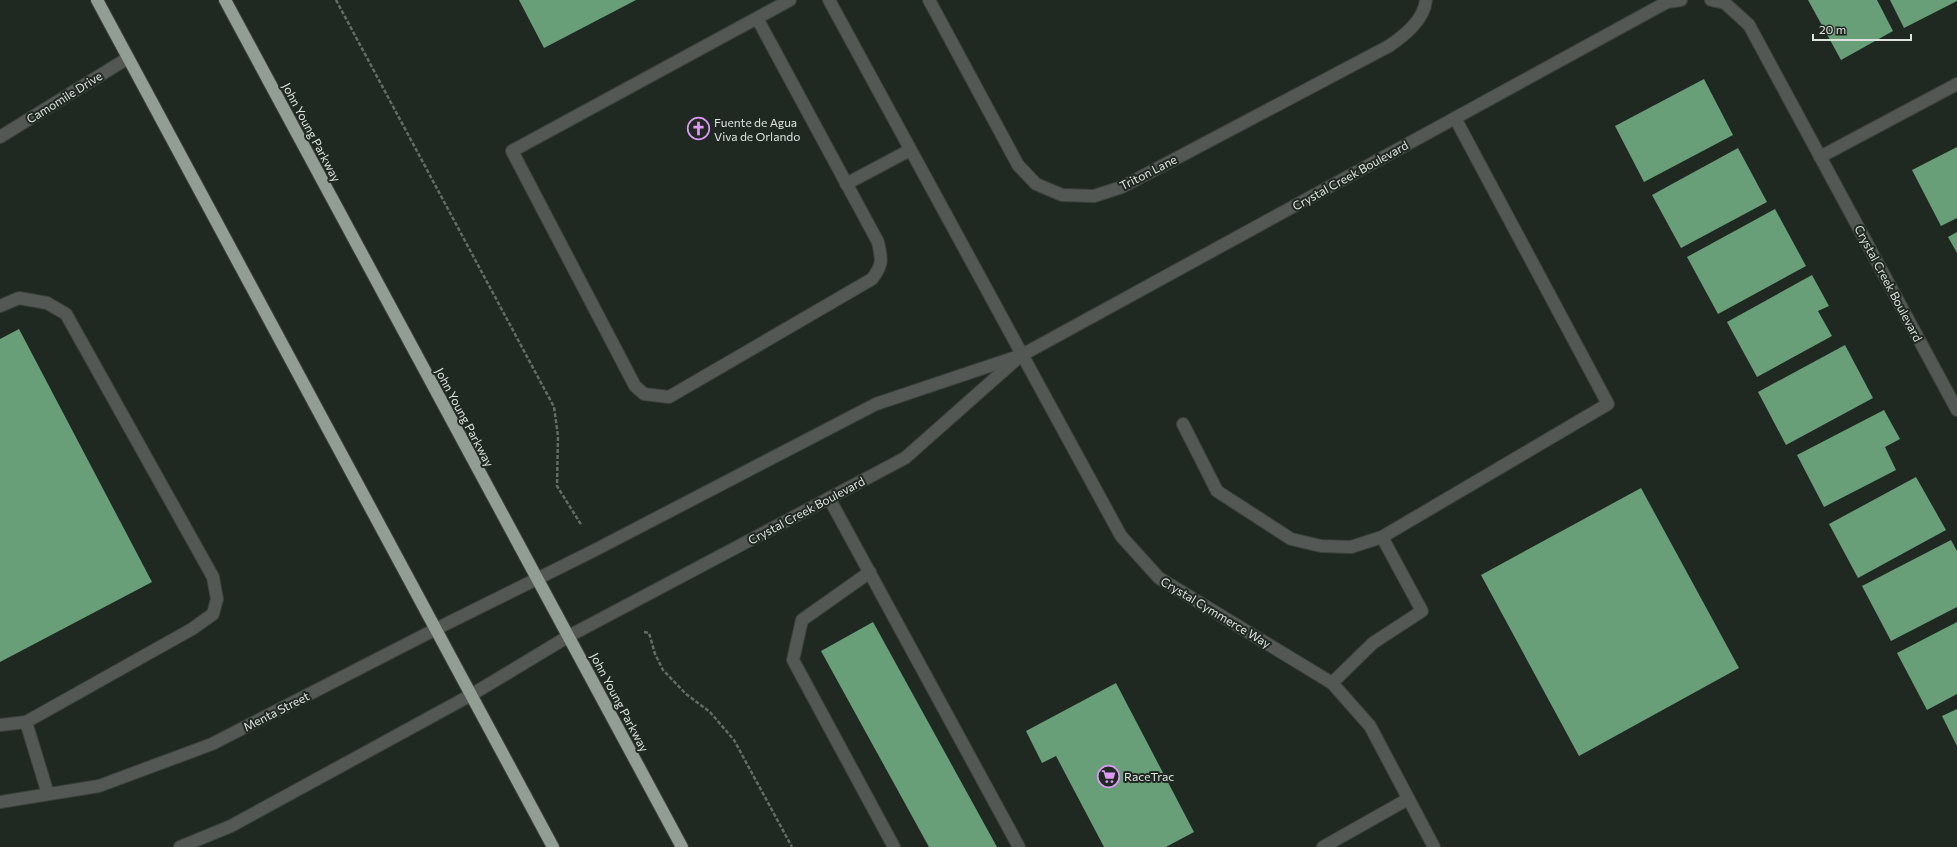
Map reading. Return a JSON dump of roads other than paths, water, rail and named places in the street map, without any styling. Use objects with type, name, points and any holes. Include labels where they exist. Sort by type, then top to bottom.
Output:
[{"type":"highway","points":[[97,0],[553,847]]},
{"type":"highway","name":"John Young Parkway","points":[[225,0],[682,847]]},
{"type":"street","points":[[757,18],[878,242],[881,255],[880,269],[872,279],[669,397],[644,394],[635,386],[512,151],[790,0]]},
{"type":"street","name":"Crystal Cymmerce Way","points":[[829,0],[1121,536],[1159,578],[1332,683],[1370,726],[1434,847]]},
{"type":"street","name":"Triton Lane","points":[[930,0],[1018,165],[1036,184],[1062,195],[1094,196],[1122,187],[1389,46],[1410,31],[1425,5],[1426,0]]},
{"type":"street","name":"Crystal Creek Boulevard","points":[[537,580],[876,404],[1022,355],[1667,1],[1681,0]]},
{"type":"street","name":"Crystal Creek Boulevard","points":[[1711,0],[1725,3],[1749,25],[1957,410]]},
{"type":"street","name":"Camomile Drive","points":[[0,137],[128,58]]},
{"type":"street","points":[[1820,157],[1957,84]]},
{"type":"street","points":[[1183,424],[1217,491],[1291,539],[1321,546],[1351,547],[1382,537],[1608,404],[1455,118]]},
{"type":"street","points":[[846,184],[910,150]]},
{"type":"street","points":[[0,306],[19,298],[47,303],[66,314],[213,577],[217,599],[213,614],[192,629],[26,722],[0,725]]},
{"type":"street","name":"Crystal Creek Boulevard","points":[[569,636],[905,458],[1022,355]]},
{"type":"street","points":[[829,498],[1019,847]]},
{"type":"street","points":[[1332,683],[1373,643],[1422,612],[1382,537]]},
{"type":"street","points":[[870,572],[802,620],[793,660],[894,847]]},
{"type":"street","name":"Menta Street","points":[[0,802],[99,786],[212,744],[436,629],[537,580]]},
{"type":"street","points":[[180,847],[231,826],[471,695],[569,636]]},
{"type":"street","points":[[26,722],[48,794]]},
{"type":"street","points":[[1323,847],[1408,799]]},
{"type":"place","name":"Fuente de Agua Viva de Orlando","points":[[698,129]]},
{"type":"place","name":"RaceTrac","points":[[1109,776]]}]
